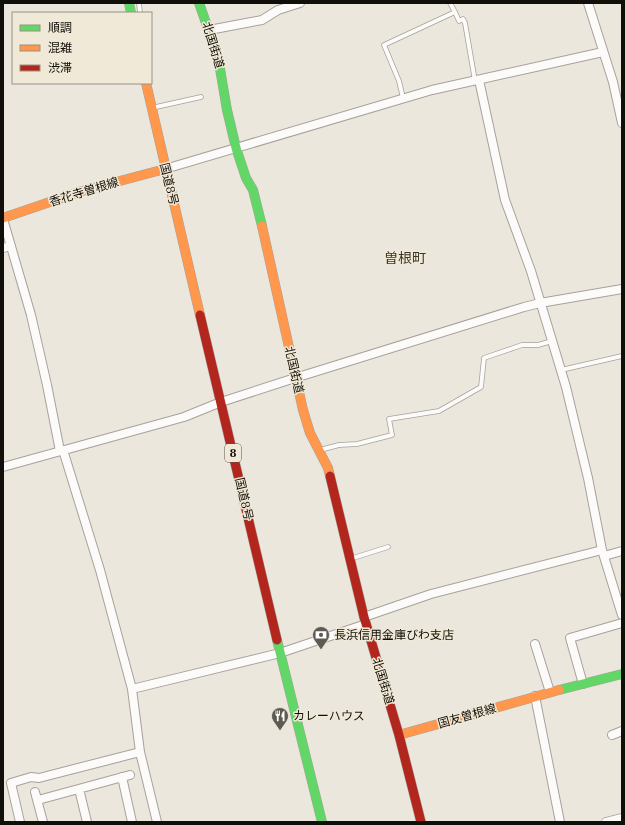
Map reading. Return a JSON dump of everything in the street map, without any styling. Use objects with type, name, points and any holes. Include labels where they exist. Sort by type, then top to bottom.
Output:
[{"type":"main road","name":"北国街道","points":[[199,3],[218,57],[226,105],[236,148],[246,178],[252,190],[272,267],[295,378],[310,433],[328,468],[365,621],[399,735]]},
{"type":"main road","name":"国道8号","points":[[146,84],[280,653],[322,822]]},
{"type":"main road","name":"香花寺曽根線","points":[[3,218],[82,191],[165,169]]},
{"type":"main road","name":"国友曽根線","points":[[399,735],[535,696],[622,674]]},
{"type":"main road","points":[[399,735],[421,822]]},
{"type":"street","points":[[209,30],[262,20],[278,10],[300,3]]},
{"type":"street","points":[[588,3],[613,82],[622,123]]},
{"type":"street","points":[[165,169],[432,90],[603,52]]},
{"type":"street","points":[[477,80],[505,200],[531,270],[561,370],[588,478],[603,553],[622,615]]},
{"type":"street","points":[[3,218],[7,247],[31,314],[62,451],[100,570],[132,689],[140,752],[157,822]]},
{"type":"street","points":[[3,466],[184,417],[222,402],[295,378],[540,303],[622,289]]},
{"type":"street","points":[[132,689],[280,653],[438,592],[603,553],[622,551]]},
{"type":"street","points":[[583,684],[570,638],[622,623]]},
{"type":"street","points":[[535,644],[550,692]]},
{"type":"street","points":[[535,696],[560,822]]},
{"type":"street","points":[[612,735],[622,731]]},
{"type":"street","points":[[20,822],[11,783],[31,777],[39,778],[140,752]]},
{"type":"street","points":[[43,822],[37,796],[79,789],[126,776],[132,822]]},
{"type":"street","points":[[79,789],[87,822]]},
{"type":"street","points":[[606,822],[622,818]]},
{"type":"lane","points":[[450,3],[459,21],[463,19],[465,23],[477,80]]},
{"type":"lane","points":[[403,98],[399,81],[384,45],[454,12]]},
{"type":"lane","points":[[151,108],[200,96]]},
{"type":"lane","points":[[319,450],[339,445],[357,444],[392,435],[389,419],[439,410],[481,387],[484,358],[522,346],[538,345],[552,341]]},
{"type":"lane","points":[[561,370],[622,356]]},
{"type":"lane","points":[[350,559],[388,547]]},
{"type":"traffic: fast","points":[[129,3],[131,12]]},
{"type":"traffic: fast","points":[[199,3],[218,57],[227,110],[236,148],[246,178],[253,190],[262,226]]},
{"type":"traffic: fast","points":[[277,640],[322,822]]},
{"type":"traffic: fast","points":[[559,690],[622,674]]},
{"type":"traffic: slow","points":[[146,84],[200,315]]},
{"type":"traffic: slow","points":[[3,218],[82,191],[165,169]]},
{"type":"traffic: slow","points":[[262,226],[303,410],[310,433],[328,468],[330,476]]},
{"type":"traffic: slow","points":[[399,735],[559,690]]},
{"type":"traffic: jam","points":[[200,315],[277,640]]},
{"type":"traffic: jam","points":[[330,476],[364,617],[399,735],[421,822]]},
{"type":"place","name":"長浜信用金庫びわ支店","points":[[321,650]]},
{"type":"place","name":"カレーハウス","points":[[280,731]]},
{"type":"district","name":"曽根町","points":[[405,258]]}]
